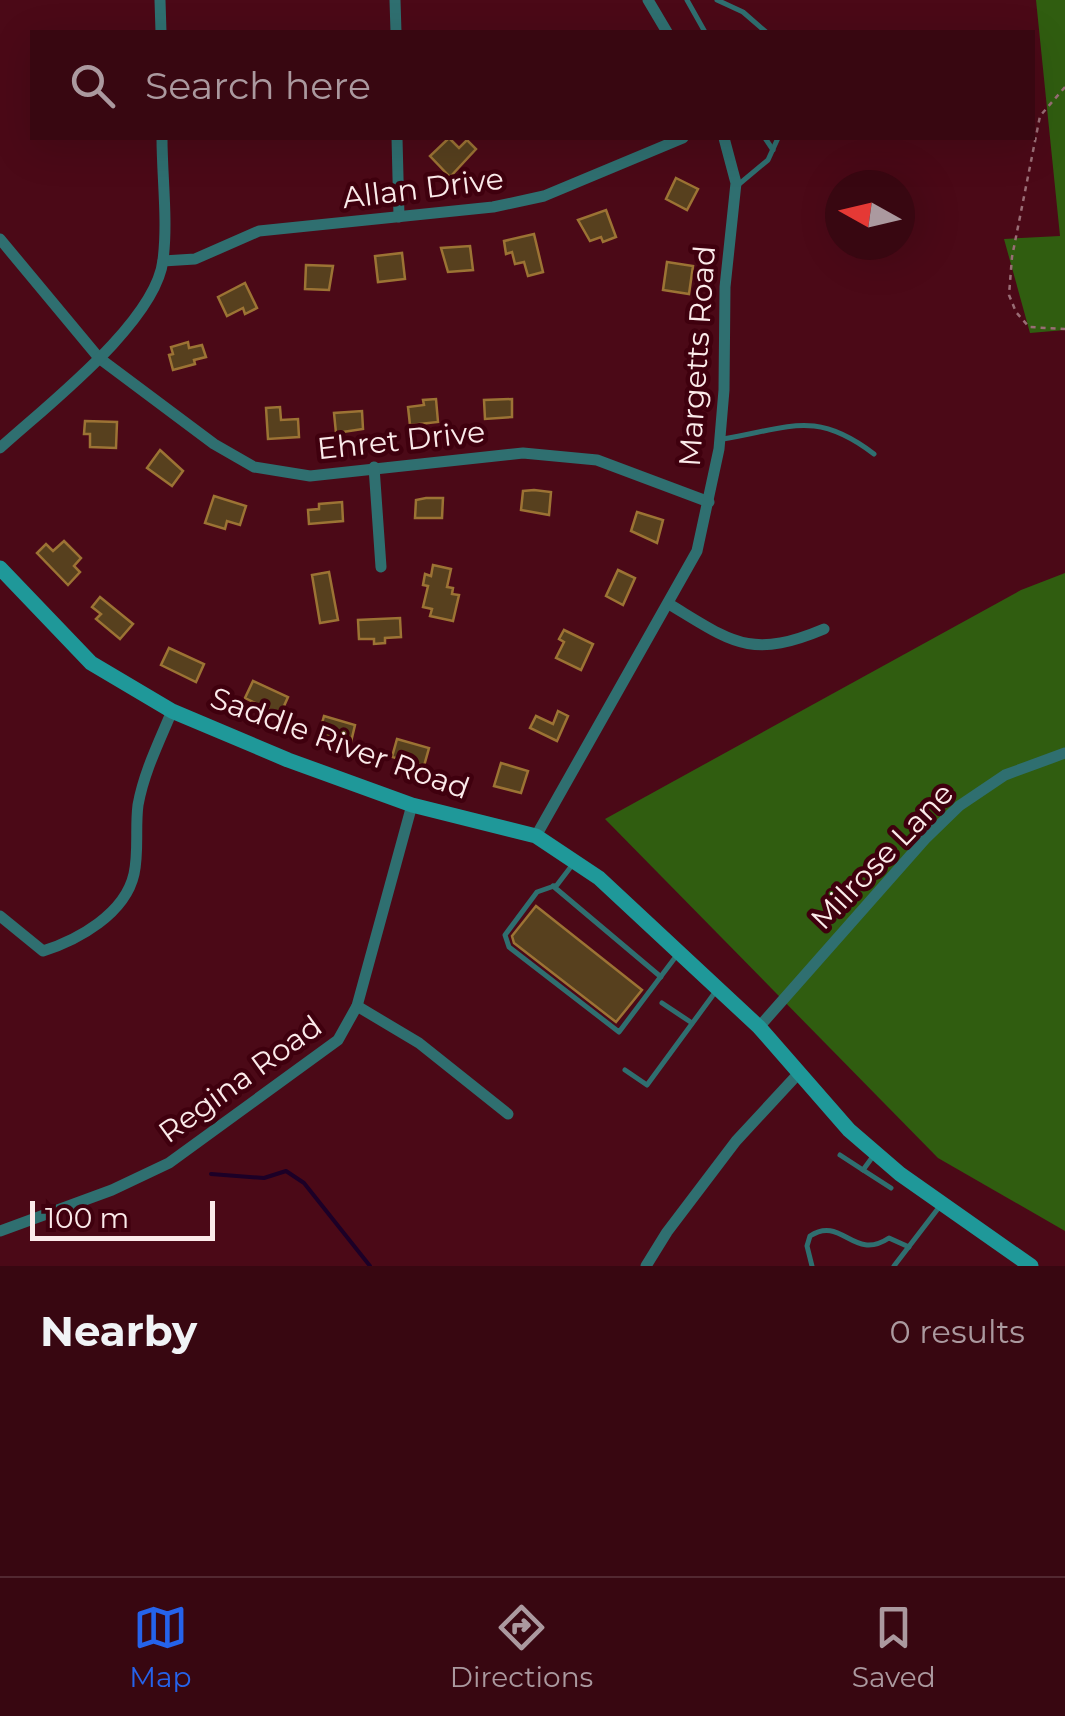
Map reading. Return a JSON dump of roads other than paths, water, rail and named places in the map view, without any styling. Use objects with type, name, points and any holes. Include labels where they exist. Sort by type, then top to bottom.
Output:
[{"type":"main road","name":"Saddle River Road","points":[[0,568],[91,662],[172,711],[288,760],[412,805],[536,836],[575,862],[598,878],[758,1027],[849,1130],[1031,1266]]},
{"type":"street","points":[[160,0],[160,30]]},
{"type":"street","points":[[395,0],[396,30]]},
{"type":"street","points":[[649,0],[666,30]]},
{"type":"street","points":[[0,448],[99,358],[153,294],[163,261],[162,140]]},
{"type":"street","points":[[397,140],[398,217]]},
{"type":"street","name":"Allan Drive","points":[[163,261],[195,259],[259,231],[493,207],[544,196],[678,140]]},
{"type":"street","name":"Margetts Road","points":[[536,836],[697,551],[720,440],[725,287],[736,187],[724,140]]},
{"type":"street","name":"Ehret Drive","points":[[0,239],[99,358],[214,444],[254,467],[310,476],[523,453],[597,460],[709,502]]},
{"type":"street","points":[[374,467],[381,568]]},
{"type":"street","points":[[668,604],[738,644],[794,642],[824,629]]},
{"type":"street","points":[[0,916],[43,951],[67,944],[97,924],[126,891],[133,879],[144,777],[172,711]]},
{"type":"street","name":"Milrose Lane","points":[[758,1027],[925,839],[960,806],[1005,776],[1065,753]]},
{"type":"street","name":"Regina Road","points":[[0,1231],[112,1190],[169,1163],[338,1040],[358,1006],[412,805]]},
{"type":"street","points":[[358,1006],[419,1043],[508,1114]]},
{"type":"street","points":[[646,1266],[736,1141],[798,1074]]},
{"type":"lane","points":[[687,0],[704,30]]},
{"type":"lane","points":[[717,0],[743,12],[764,30]]},
{"type":"lane","points":[[767,140],[772,150]]},
{"type":"lane","points":[[736,187],[768,160],[777,140]]},
{"type":"lane","points":[[720,440],[819,425],[853,438],[874,454]]},
{"type":"lane","points":[[575,862],[553,886],[537,892],[513,922],[505,936],[509,947],[619,1032],[679,953]]},
{"type":"lane","points":[[553,886],[661,977]]},
{"type":"lane","points":[[625,1070],[647,1085],[717,988]]},
{"type":"lane","points":[[662,1002],[692,1024]]},
{"type":"lane","points":[[862,1170],[876,1153]]},
{"type":"lane","points":[[840,1155],[891,1188]]},
{"type":"lane","points":[[894,1266],[942,1203]]},
{"type":"lane","points":[[810,1265],[807,1246],[816,1231],[837,1232],[866,1247],[888,1238],[909,1246]]},
{"type":"waterway","points":[[211,1174],[264,1178],[286,1171],[304,1183],[370,1266]]}]
